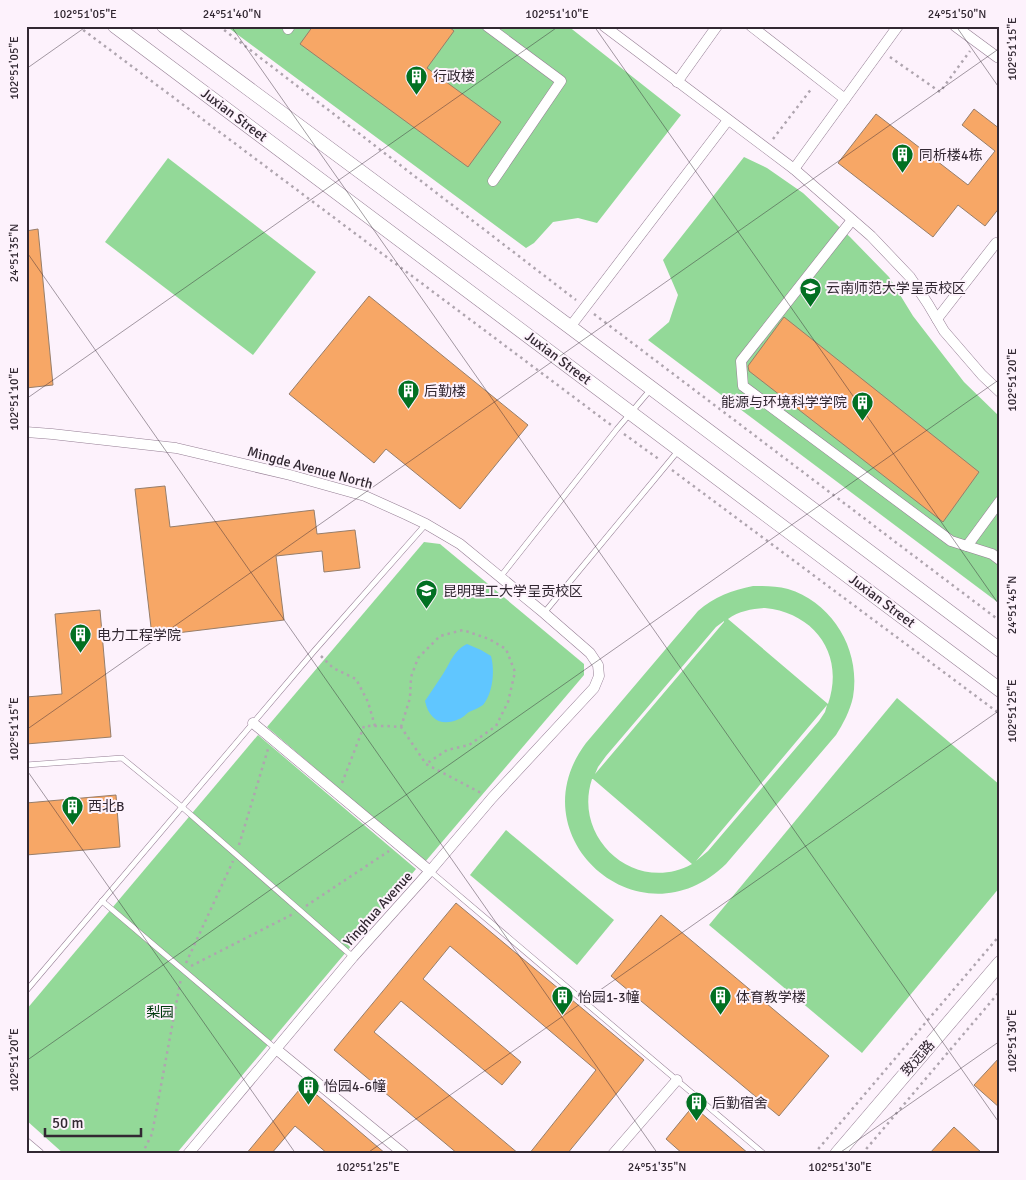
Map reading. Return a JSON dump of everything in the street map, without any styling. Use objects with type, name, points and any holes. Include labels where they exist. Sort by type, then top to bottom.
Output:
[{"type":"main road","name":"Juxian Street","points":[[115,26],[1000,690]]},
{"type":"main road","points":[[164,26],[570,327],[1000,650]]},
{"type":"main road","name":"致远路","points":[[837,1154],[1000,963]]},
{"type":"street","points":[[487,26],[561,81],[492,180]]},
{"type":"street","points":[[604,26],[794,169],[871,236],[910,277],[944,331],[1000,392]]},
{"type":"street","points":[[677,82],[718,26]]},
{"type":"street","points":[[751,26],[845,99]]},
{"type":"street","points":[[794,169],[898,26]]},
{"type":"street","points":[[955,26],[999,56]]},
{"type":"street","points":[[570,327],[728,120]]},
{"type":"street","points":[[852,220],[741,361],[743,386],[951,541],[992,554],[1000,560]]},
{"type":"street","points":[[937,319],[999,243]]},
{"type":"street","name":"Mingde Avenue North","points":[[26,432],[176,448],[290,475],[365,496],[426,524],[460,544],[544,612],[590,653],[598,665],[600,676],[594,688]]},
{"type":"street","points":[[967,546],[1000,500]]},
{"type":"street","name":"Yinghua Avenue","points":[[188,1154],[353,957],[492,798],[594,688]]},
{"type":"street","points":[[253,723],[430,871]]},
{"type":"street","points":[[276,1049],[404,1154]]},
{"type":"street","points":[[613,1154],[677,1080]]},
{"type":"street","points":[[26,1143],[39,1154]]},
{"type":"lane","points":[[501,576],[651,388]]},
{"type":"lane","points":[[544,612],[680,449]]},
{"type":"lane","points":[[26,991],[315,650],[426,524]]},
{"type":"lane","points":[[26,765],[122,758],[182,807],[353,957]]},
{"type":"lane","points":[[430,871],[764,1154]]},
{"type":"lane","points":[[102,901],[276,1049]]},
{"type":"path","points":[[78,26],[1000,714]]},
{"type":"path","points":[[219,26],[1000,621]]},
{"type":"path","points":[[880,50],[940,92],[977,42]]},
{"type":"path","points":[[766,148],[820,79]]},
{"type":"path","points":[[401,727],[410,698],[411,677],[418,658],[440,636],[463,630],[490,639],[506,649],[515,672],[508,702],[496,726],[469,745],[447,750],[426,764]]},
{"type":"path","points":[[315,650],[333,668],[356,679],[368,702],[375,726]]},
{"type":"path","points":[[338,794],[364,726],[401,727]]},
{"type":"path","points":[[401,727],[426,764],[492,798]]},
{"type":"path","points":[[142,1154],[152,1134],[182,970],[236,854],[272,738]]},
{"type":"path","points":[[814,1154],[1000,935]]},
{"type":"path","points":[[862,1154],[1000,991]]},
{"type":"green space","points":[[226,26],[568,26],[681,115],[597,223],[578,218],[553,222],[534,243],[526,248]]},
{"type":"green space","points":[[744,157],[767,168],[803,193],[850,237],[889,277],[913,316],[964,382],[1000,417],[1000,604],[648,340],[669,322],[678,295],[663,260]]},
{"type":"green space","points":[[168,158],[316,272],[253,355],[105,242]]},
{"type":"green space","points":[[424,542],[440,544],[584,664],[584,675],[425,862],[267,727]]},
{"type":"green space","points":[[766,586],[788,589],[818,605],[830,617],[848,646],[853,662],[853,697],[844,722],[836,735],[726,864],[692,887],[658,894],[625,887],[597,870],[576,845],[566,813],[568,779],[586,743],[698,611],[717,598],[745,588]],"holes":[[[765,608],[798,618],[822,640],[829,653],[832,669],[832,686],[828,704],[728,619],[741,612]],[[724,621],[595,774],[606,756],[716,627]],[[827,705],[819,721],[708,851],[696,861]],[[593,779],[692,864],[671,872],[650,872],[630,867],[614,856],[600,840],[591,822],[588,801]]]},
{"type":"green space","points":[[897,698],[1000,785],[1000,887],[862,1053],[709,925]]},
{"type":"green space","name":"梨园","points":[[258,735],[416,869],[176,1154],[64,1154],[26,1120],[26,1010]]},
{"type":"green space","points":[[506,830],[614,920],[577,965],[470,875]]},
{"type":"water","points":[[467,644],[491,656],[493,675],[491,688],[483,705],[462,718],[442,722],[433,717],[425,701],[455,653]]},
{"type":"building","name":"行政楼","points":[[313,26],[448,26],[454,31],[427,68],[501,122],[468,167],[300,44]]},
{"type":"building","name":"同析楼4栋","points":[[974,109],[1000,129],[1000,207],[985,226],[958,205],[933,237],[838,163],[876,114],[968,185],[995,151],[962,125]]},
{"type":"building","points":[[38,229],[53,385],[26,388],[26,231]]},
{"type":"building","name":"后勤楼","points":[[369,296],[528,425],[460,509],[386,449],[374,463],[289,394]]},
{"type":"building","name":"能源与环境科学学院","points":[[784,317],[979,472],[943,522],[749,371],[748,366]]},
{"type":"building","points":[[165,486],[170,527],[314,510],[317,534],[355,530],[360,568],[324,572],[322,551],[276,556],[284,620],[152,636],[135,489]]},
{"type":"building","name":"电力工程学院","points":[[100,610],[111,737],[26,744],[26,697],[62,694],[55,614]]},
{"type":"building","name":"西北B","points":[[116,795],[120,847],[26,855],[26,803]]},
{"type":"building","name":"怡园1-3幢","points":[[456,903],[644,1060],[567,1154],[529,1154],[596,1070],[450,946],[423,979],[521,1062],[502,1085],[401,1001],[374,1032],[519,1154],[458,1154],[334,1050]]},
{"type":"building","name":"体育教学楼","points":[[661,915],[829,1056],[779,1116],[611,976]]},
{"type":"building","points":[[1000,1057],[1000,1108],[974,1085]]},
{"type":"building","name":"怡园4-6幢","points":[[304,1084],[386,1154],[328,1154],[295,1126],[271,1154],[246,1154]]},
{"type":"building","name":"后勤宿舍","points":[[693,1106],[749,1154],[683,1154],[666,1139]]},
{"type":"building","points":[[954,1127],[983,1154],[929,1154]]},
{"type":"place","name":"行政楼","points":[[417,95]]},
{"type":"place","name":"同析楼4栋","points":[[903,174]]},
{"type":"place","name":"云南师范大学呈贡校区","points":[[810,307]]},
{"type":"place","name":"后勤楼","points":[[408,410]]},
{"type":"place","name":"能源与环境科学学院","points":[[863,421]]},
{"type":"place","name":"昆明理工大学呈贡校区","points":[[427,610]]},
{"type":"place","name":"电力工程学院","points":[[81,654]]},
{"type":"place","name":"西北B","points":[[72,825]]},
{"type":"place","name":"怡园1-3幢","points":[[562,1016]]},
{"type":"place","name":"体育教学楼","points":[[720,1016]]},
{"type":"place","name":"怡园4-6幢","points":[[308,1105]]},
{"type":"place","name":"后勤宿舍","points":[[696,1122]]}]
